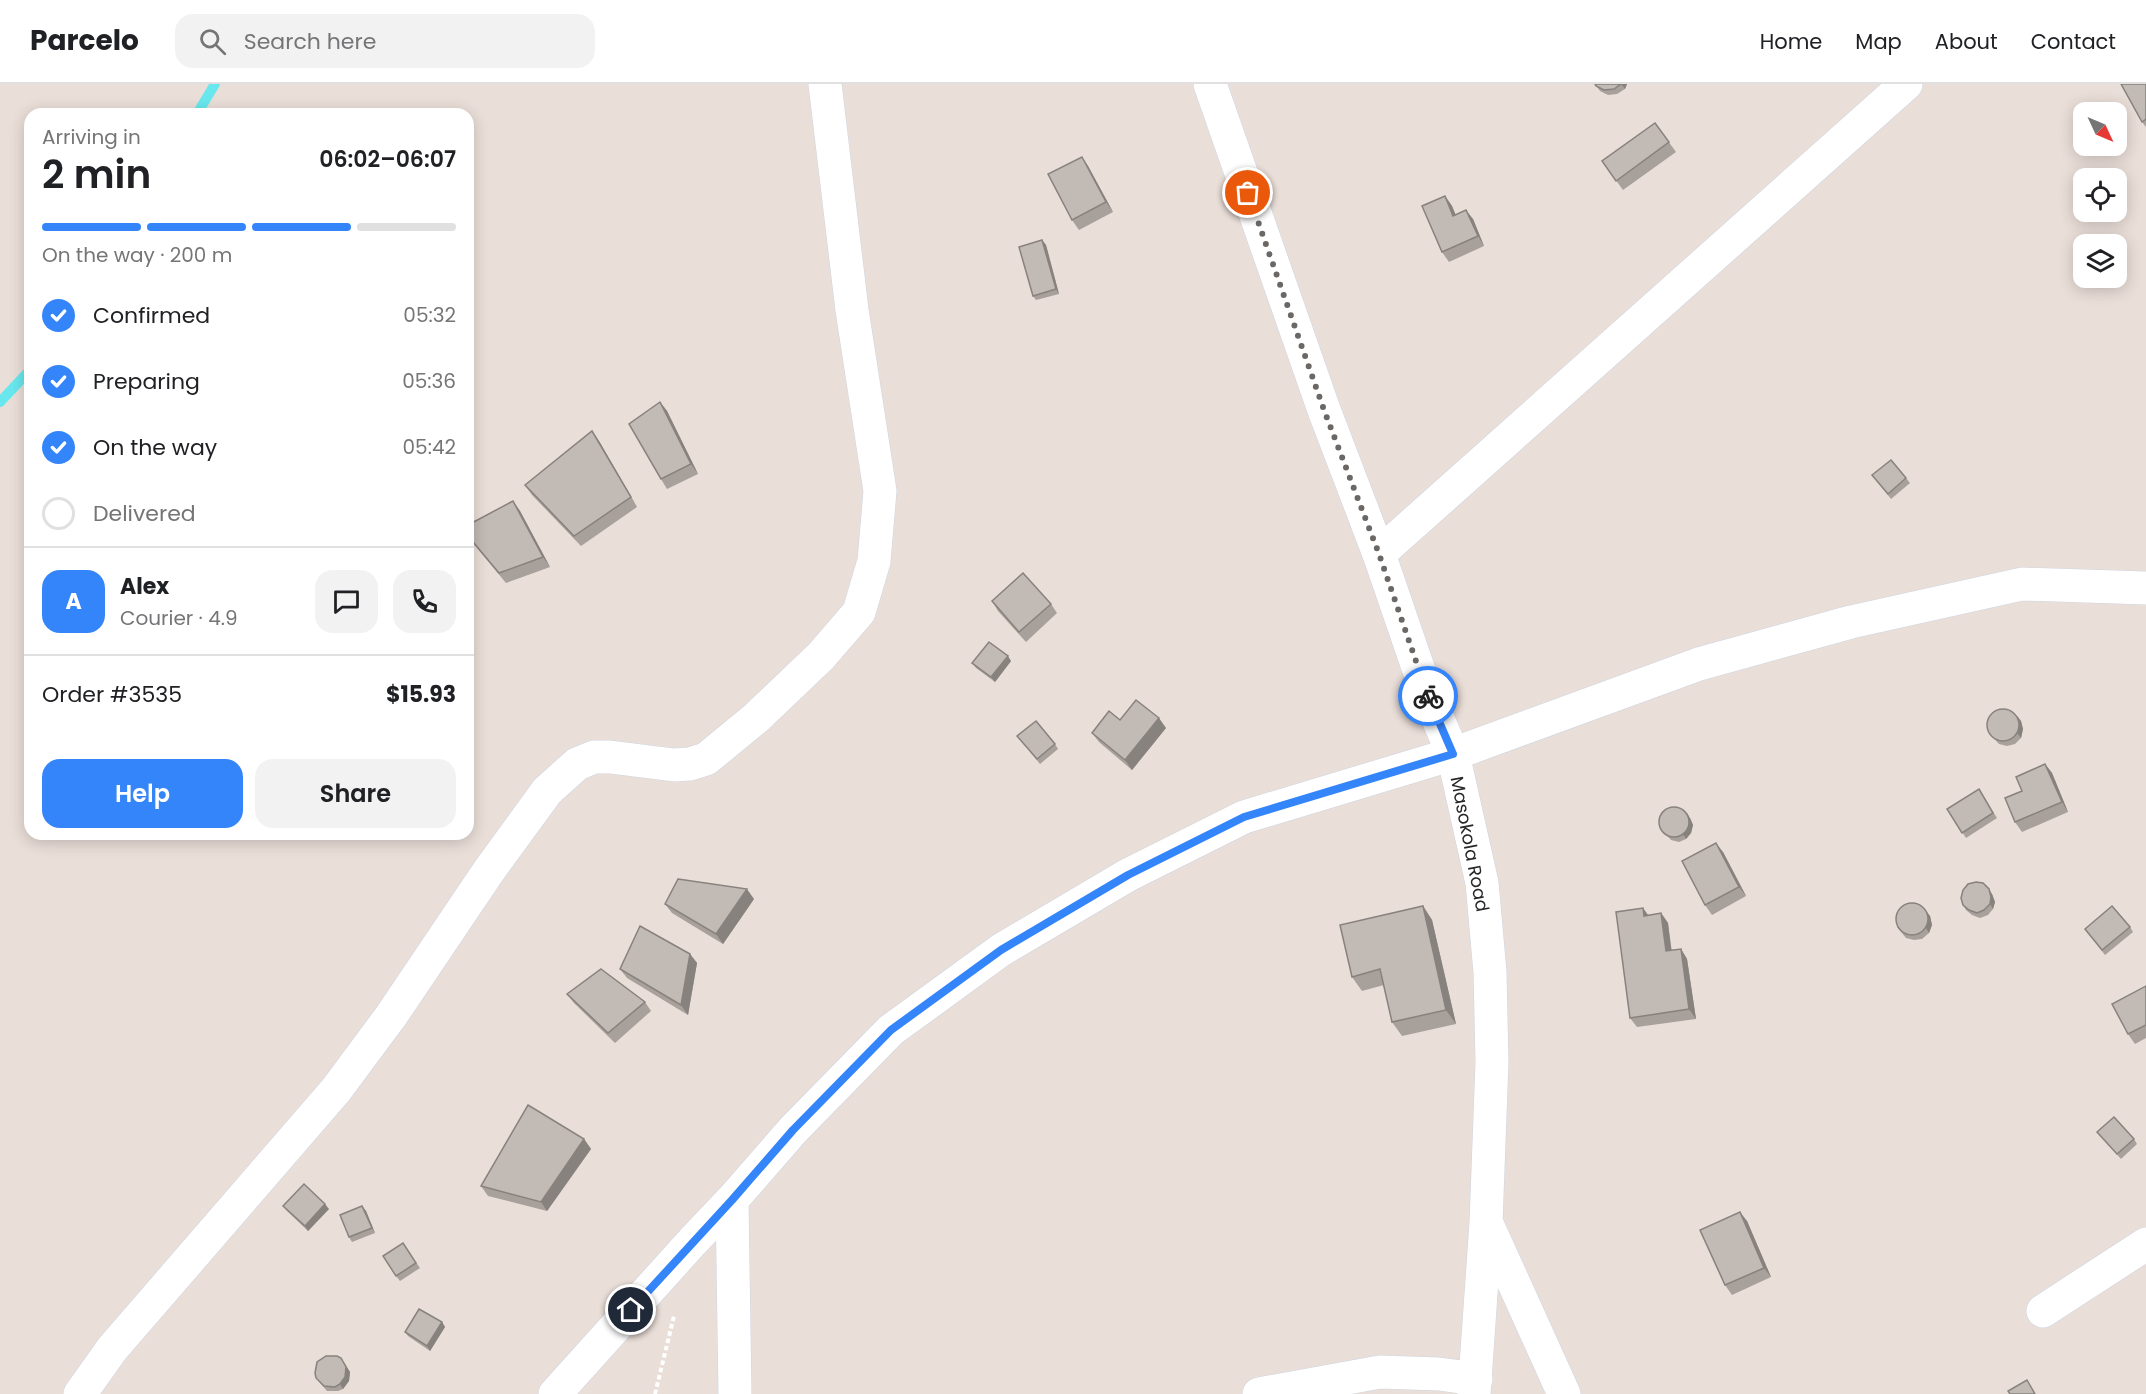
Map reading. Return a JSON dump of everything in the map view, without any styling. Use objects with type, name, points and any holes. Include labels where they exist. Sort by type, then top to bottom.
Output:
[{"type":"street","points":[[80,1394],[112,1349],[336,1090],[391,1016],[488,872],[547,791],[577,764],[594,757],[674,765],[690,764],[706,759],[756,718],[813,664],[859,612],[874,561],[880,490],[852,310],[825,84]]},
{"type":"street","name":"Masokola Road","points":[[1210,84],[1324,410],[1379,554],[1426,691],[1453,754],[1482,883],[1490,972],[1492,1062],[1486,1223],[1475,1386]]},
{"type":"street","points":[[1379,554],[1906,84]]},
{"type":"street","points":[[555,1394],[793,1130],[891,1030],[1001,950],[1128,875],[1244,817],[1453,754],[1699,664],[1851,622],[2022,584],[2146,588]]},
{"type":"street","points":[[732,1200],[735,1394]]},
{"type":"street","points":[[1486,1223],[1564,1394]]},
{"type":"street","points":[[2043,1311],[2146,1244]]},
{"type":"street","points":[[1259,1394],[1380,1372],[1439,1374],[1475,1386]]},
{"type":"building","points":[[1595,84],[1621,84],[1614,89],[1604,90]]},
{"type":"building","points":[[2121,84],[2146,84],[2146,119],[2142,122]]},
{"type":"building","points":[[1655,123],[1669,142],[1616,181],[1602,161]]},
{"type":"building","points":[[1082,157],[1106,202],[1072,220],[1048,174]]},
{"type":"building","points":[[1445,196],[1453,216],[1466,210],[1478,236],[1442,252],[1422,206]]},
{"type":"building","points":[[1042,240],[1056,289],[1033,296],[1019,247]]},
{"type":"building","points":[[660,402],[691,464],[661,479],[629,424]]},
{"type":"building","points":[[592,431],[631,497],[574,536],[525,485]]},
{"type":"building","points":[[1891,460],[1906,478],[1888,494],[1872,475]]},
{"type":"building","points":[[513,501],[543,557],[499,573],[474,543],[474,522]]},
{"type":"building","points":[[1023,573],[1051,604],[1019,632],[992,601]]},
{"type":"building","points":[[989,642],[1008,656],[991,677],[972,663]]},
{"type":"building","points":[[1136,700],[1159,718],[1125,760],[1092,733],[1109,711],[1120,720]]},
{"type":"building","points":[[2003,709],[2014,714],[2019,725],[2014,736],[2003,741],[1992,736],[1987,725],[1992,714]]},
{"type":"building","points":[[1036,721],[1055,744],[1037,759],[1017,736]]},
{"type":"building","points":[[2045,764],[2062,802],[2015,822],[2005,798],[2022,791],[2016,777]]},
{"type":"building","points":[[1979,789],[1993,813],[1962,833],[1947,809]]},
{"type":"building","points":[[1674,807],[1680,808],[1688,816],[1688,828],[1680,836],[1674,837],[1668,836],[1660,828],[1659,822],[1660,816],[1668,808]]},
{"type":"building","points":[[1716,843],[1739,887],[1705,905],[1682,861]]},
{"type":"building","points":[[678,879],[747,889],[716,934],[665,904]]},
{"type":"building","points":[[1983,883],[1989,889],[1991,897],[1990,904],[1977,913],[1963,905],[1961,898],[1968,884]]},
{"type":"building","points":[[1912,903],[1923,908],[1928,919],[1923,930],[1912,935],[1901,930],[1896,919],[1901,908]]},
{"type":"building","points":[[1423,906],[1446,1010],[1392,1022],[1380,969],[1352,977],[1340,925]]},
{"type":"building","points":[[2112,906],[2130,927],[2102,950],[2085,929]]},
{"type":"building","points":[[1643,908],[1644,916],[1661,913],[1666,951],[1681,949],[1689,1009],[1630,1018],[1616,912]]},
{"type":"building","points":[[640,926],[690,954],[681,1005],[620,969]]},
{"type":"building","points":[[601,969],[645,1002],[608,1033],[567,994]]},
{"type":"building","points":[[2146,986],[2146,1025],[2128,1034],[2112,1004]]},
{"type":"building","points":[[528,1105],[584,1139],[541,1202],[481,1186]]},
{"type":"building","points":[[2114,1117],[2134,1139],[2117,1154],[2097,1132]]},
{"type":"building","points":[[304,1184],[325,1204],[305,1226],[283,1206]]},
{"type":"building","points":[[362,1206],[372,1228],[349,1237],[340,1215]]},
{"type":"building","points":[[1740,1212],[1764,1268],[1725,1285],[1700,1230]]},
{"type":"building","points":[[403,1243],[416,1263],[396,1276],[383,1256]]},
{"type":"building","points":[[419,1309],[442,1322],[427,1346],[405,1332]]},
{"type":"building","points":[[326,1356],[341,1358],[346,1367],[345,1377],[335,1387],[324,1386],[316,1378],[317,1362]]},
{"type":"building","points":[[2027,1380],[2035,1394],[2010,1394],[2008,1391]]},
{"type":"waterway","points":[[201,108],[215,84]]},
{"type":"waterway","points":[[0,402],[24,376]]},
{"type":"way so far","points":[[1248,193],[1428,696]]},
{"type":"route","points":[[631,1310],[793,1130],[891,1030],[1001,950],[1128,875],[1244,817],[1453,754],[1428,696]]}]
